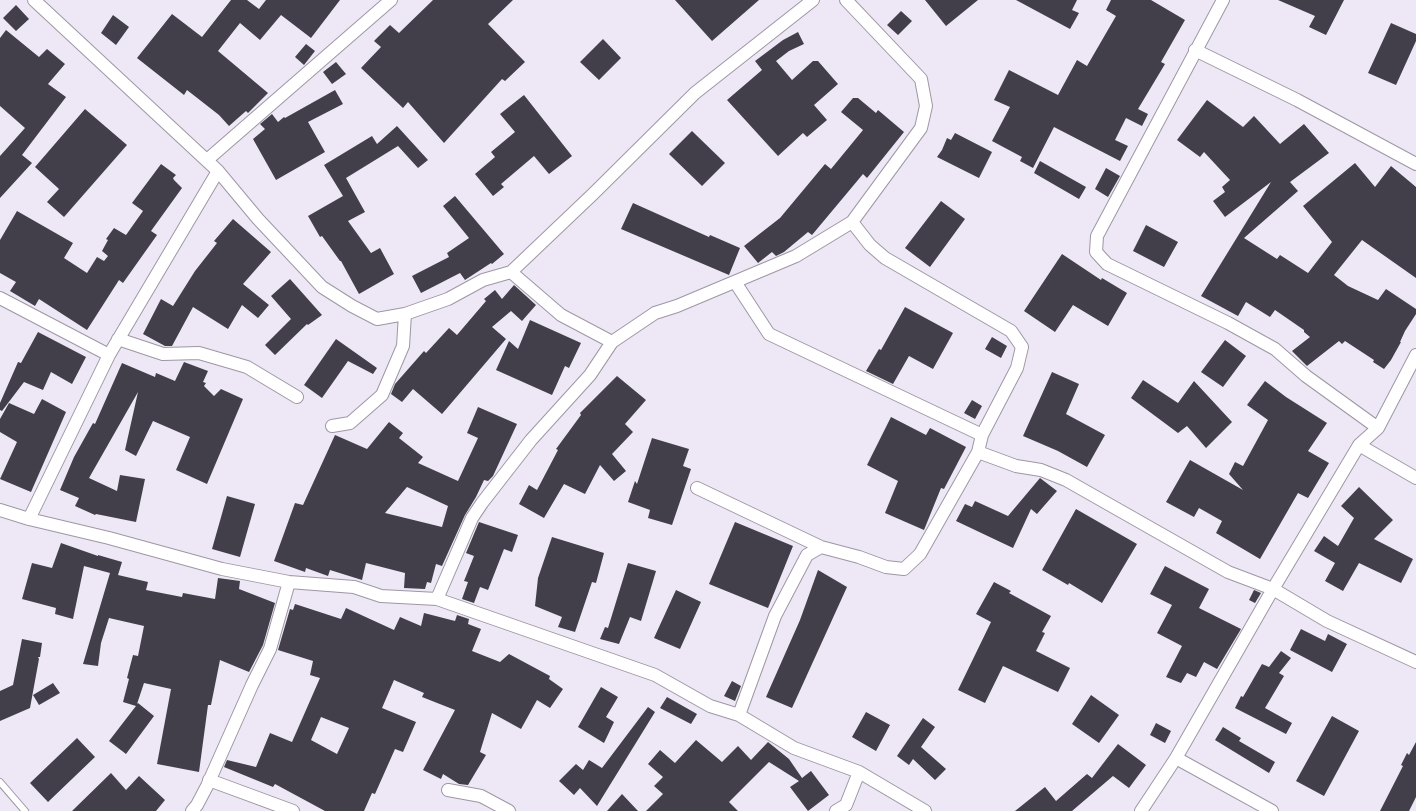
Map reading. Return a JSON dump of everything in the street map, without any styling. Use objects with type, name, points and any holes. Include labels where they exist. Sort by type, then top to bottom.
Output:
[{"type":"street","points":[[34,0],[207,160],[258,219],[322,287],[377,319],[405,314],[448,300],[483,280],[511,272],[695,93],[813,0]]},
{"type":"street","points":[[207,160],[391,0]]},
{"type":"street","points":[[437,599],[472,518],[482,503],[531,440],[590,375],[612,342],[655,313],[677,306],[796,256],[852,222],[921,128],[926,106],[921,79],[846,0]]},
{"type":"street","points":[[1223,0],[1097,236],[1096,252],[1107,264],[1228,323],[1275,349],[1306,376],[1378,428]]},
{"type":"street","points":[[1196,50],[1297,100],[1416,164]]},
{"type":"street","points":[[29,519],[109,355],[218,171]]},
{"type":"street","points":[[697,488],[821,547],[859,557],[886,567],[904,570],[920,554],[978,452],[982,435],[1017,368],[1022,347],[1011,331],[885,258],[870,245],[852,222]]},
{"type":"street","points":[[511,272],[561,314],[612,342]]},
{"type":"street","points":[[735,282],[769,334],[982,435]]},
{"type":"street","points":[[0,298],[109,355]]},
{"type":"street","points":[[332,426],[350,423],[382,395],[403,346],[405,314]]},
{"type":"street","points":[[118,339],[162,354],[200,353],[248,368],[297,397]]},
{"type":"street","points":[[1141,811],[1176,758],[1273,589],[1359,445],[1378,428],[1416,356]]},
{"type":"street","points":[[1359,445],[1416,478]]},
{"type":"street","points":[[978,452],[1016,466],[1041,470],[1066,480],[1228,572],[1273,589],[1327,621],[1416,662]]},
{"type":"street","points":[[0,510],[222,569],[289,582],[354,587],[380,596],[437,599],[654,675],[710,706],[739,715],[794,748],[859,772],[925,811]]},
{"type":"street","points":[[739,715],[775,616],[807,555],[821,547]]},
{"type":"street","points":[[192,811],[209,780],[270,649],[289,582]]},
{"type":"street","points":[[1176,758],[1272,811]]},
{"type":"street","points":[[836,811],[846,805],[859,772]]},
{"type":"street","points":[[209,780],[293,811]]},
{"type":"street","points":[[448,790],[481,796],[509,811]]},
{"type":"lane","points":[[0,782],[25,811]]},
{"type":"building","points":[[231,0],[247,0],[259,9],[266,0],[340,0],[311,38],[281,15],[260,40],[240,23],[218,51],[268,93],[248,113],[246,111],[229,126],[219,115],[187,90],[184,95],[137,58],[172,14],[202,37]]},
{"type":"building","points":[[433,0],[513,0],[488,24],[525,62],[505,81],[502,79],[444,143],[408,102],[403,108],[361,68],[381,47],[374,41],[390,25],[399,33]]},
{"type":"building","points":[[675,0],[759,0],[712,41]]},
{"type":"building","points":[[925,0],[978,0],[946,26]]},
{"type":"building","points":[[1016,0],[1077,0],[1072,10],[1079,13],[1070,29]]},
{"type":"building","points":[[1111,0],[1151,0],[1185,20],[1161,62],[1165,64],[1138,109],[1148,114],[1142,126],[1126,118],[1115,140],[1128,146],[1120,161],[1054,127],[1033,168],[1020,161],[1022,157],[992,141],[1010,107],[994,100],[1009,70],[1058,95],[1077,60],[1087,66],[1116,16],[1106,10]]},
{"type":"building","points":[[1278,0],[1344,0],[1326,35],[1309,27],[1315,16]]},
{"type":"building","points":[[16,5],[29,19],[16,31],[3,18]]},
{"type":"building","points":[[901,11],[912,21],[898,35],[887,25]]},
{"type":"building","points":[[113,15],[129,27],[116,45],[101,33]]},
{"type":"building","points":[[1391,23],[1416,34],[1416,41],[1396,85],[1368,73]]},
{"type":"building","points":[[6,30],[39,57],[47,49],[65,64],[48,84],[66,97],[22,155],[32,163],[0,198],[0,156],[25,128],[0,106],[0,38]]},
{"type":"building","points":[[798,32],[804,44],[789,51],[776,61],[792,80],[813,61],[818,61],[838,84],[814,105],[827,120],[807,137],[803,133],[778,156],[727,100],[762,70],[755,61],[783,40]]},
{"type":"building","points":[[603,39],[621,58],[599,80],[580,62]]},
{"type":"building","points":[[306,44],[315,51],[304,65],[295,57]]},
{"type":"building","points":[[336,62],[346,74],[332,84],[323,72]]},
{"type":"building","points":[[335,90],[343,104],[308,122],[325,152],[276,180],[253,139],[265,129],[260,124],[272,114],[278,122]]},
{"type":"building","points":[[524,95],[572,156],[549,174],[534,156],[501,184],[504,187],[493,196],[475,174],[495,157],[491,152],[515,132],[500,114]]},
{"type":"building","points":[[853,98],[858,98],[876,113],[878,110],[904,132],[867,178],[863,174],[812,235],[808,232],[784,252],[776,256],[772,252],[758,263],[744,246],[780,218],[825,164],[831,169],[863,130],[841,112]]},
{"type":"building","points":[[1207,100],[1243,127],[1254,116],[1280,144],[1304,124],[1329,153],[1290,182],[1298,191],[1244,238],[1277,259],[1280,255],[1308,273],[1332,242],[1303,206],[1355,163],[1375,187],[1391,166],[1416,187],[1416,278],[1362,240],[1334,275],[1348,286],[1378,300],[1386,289],[1416,309],[1416,314],[1405,331],[1391,360],[1384,369],[1345,341],[1342,344],[1339,341],[1307,366],[1292,351],[1310,337],[1304,330],[1275,310],[1270,317],[1246,302],[1238,316],[1201,296],[1271,182],[1225,217],[1213,201],[1225,192],[1222,187],[1230,180],[1204,152],[1200,157],[1177,140]]},
{"type":"building","points":[[85,109],[127,145],[64,217],[47,202],[59,189],[35,167]]},
{"type":"building","points":[[397,126],[428,160],[418,168],[398,146],[346,178],[365,212],[348,221],[371,253],[380,248],[394,274],[359,294],[341,261],[322,236],[320,237],[308,216],[343,196],[324,165],[372,136],[377,144]]},
{"type":"building","points":[[692,131],[725,163],[702,186],[669,154]]},
{"type":"building","points":[[955,133],[992,152],[979,178],[937,157],[947,138],[951,140]]},
{"type":"building","points":[[1040,161],[1086,187],[1079,199],[1034,173]]},
{"type":"building","points":[[161,164],[176,175],[173,178],[182,188],[151,231],[157,235],[123,283],[119,280],[87,330],[39,299],[35,306],[10,291],[16,282],[0,273],[0,240],[17,211],[73,243],[64,258],[87,273],[97,257],[104,261],[108,256],[102,251],[108,240],[106,239],[114,228],[126,235],[143,211],[132,203]]},
{"type":"building","points":[[1106,168],[1120,176],[1108,197],[1095,189]]},
{"type":"building","points":[[455,196],[504,254],[492,264],[465,280],[460,273],[421,293],[412,276],[449,257],[447,253],[469,238],[443,206]]},
{"type":"building","points":[[941,201],[965,219],[930,267],[905,248]]},
{"type":"building","points":[[633,203],[709,237],[710,235],[740,248],[729,275],[621,229]]},
{"type":"building","points":[[233,219],[271,252],[243,284],[269,305],[258,318],[242,305],[228,329],[193,307],[172,346],[165,346],[143,334],[161,299],[173,306],[195,271],[217,243],[214,241]]},
{"type":"building","points":[[1146,225],[1178,242],[1164,267],[1133,251]]},
{"type":"building","points":[[1062,254],[1101,280],[1102,278],[1127,293],[1108,326],[1073,305],[1055,332],[1024,311]]},
{"type":"building","points":[[290,279],[322,315],[307,324],[275,355],[265,345],[291,319],[271,296]]},
{"type":"building","points":[[514,285],[536,305],[522,321],[511,311],[492,327],[506,339],[442,414],[413,389],[402,402],[391,394],[395,384],[424,351],[426,353],[449,328],[457,335],[486,301],[484,299],[495,290],[502,299]]},
{"type":"building","points":[[905,307],[953,333],[933,369],[909,356],[893,384],[866,371],[879,349],[881,350]]},
{"type":"building","points":[[530,320],[581,343],[569,368],[565,366],[552,395],[496,370],[509,341],[518,349]]},
{"type":"building","points":[[38,332],[86,357],[72,384],[51,372],[43,390],[24,382],[2,411],[0,410],[0,403],[18,362],[21,363]]},
{"type":"building","points":[[992,337],[1007,346],[1001,358],[985,349]]},
{"type":"building","points":[[336,339],[377,368],[373,374],[348,361],[322,398],[304,385]]},
{"type":"building","points":[[1225,340],[1246,356],[1223,387],[1201,372]]},
{"type":"building","points":[[184,362],[208,371],[203,382],[206,383],[204,386],[214,396],[221,389],[243,399],[207,484],[176,470],[190,437],[153,421],[136,456],[125,450],[138,392],[89,478],[117,491],[120,475],[145,479],[136,522],[95,515],[75,506],[79,498],[60,490],[74,457],[93,423],[95,424],[122,363],[155,377],[156,373],[175,381]]},
{"type":"building","points":[[1052,372],[1079,384],[1066,414],[1105,435],[1087,467],[1058,451],[1023,436]]},
{"type":"building","points":[[617,376],[646,400],[625,424],[633,432],[612,454],[626,471],[614,481],[600,465],[585,494],[564,484],[544,518],[519,504],[529,485],[537,490],[558,450],[556,449],[581,415],[580,413]]},
{"type":"building","points":[[1143,380],[1178,403],[1194,381],[1232,422],[1206,448],[1187,426],[1178,433],[1131,398]]},
{"type":"building","points":[[1265,381],[1327,423],[1308,451],[1329,463],[1308,498],[1298,493],[1260,559],[1216,533],[1222,521],[1199,508],[1194,517],[1166,502],[1190,460],[1243,490],[1229,474],[1235,462],[1243,466],[1268,420],[1247,405]]},
{"type":"building","points":[[42,399],[66,412],[31,492],[0,479],[17,442],[0,432],[0,419],[9,403],[34,414]]},
{"type":"building","points":[[972,400],[982,406],[975,419],[964,413]]},
{"type":"building","points":[[478,407],[517,424],[493,476],[488,481],[484,480],[465,515],[442,566],[436,564],[431,583],[427,582],[425,589],[404,588],[405,573],[366,563],[362,580],[330,570],[328,576],[306,568],[305,572],[274,561],[295,503],[303,505],[335,435],[367,449],[389,422],[403,433],[399,438],[423,457],[418,463],[458,481],[478,438],[467,433]],"holes":[[[407,487],[448,506],[442,527],[385,513]]]},
{"type":"building","points":[[891,417],[926,435],[930,428],[966,447],[944,489],[941,488],[924,530],[885,513],[898,481],[867,465]]},
{"type":"building","points":[[652,438],[689,449],[683,466],[691,469],[672,525],[648,518],[650,510],[628,502],[635,481],[637,484]]},
{"type":"building","points":[[1040,478],[1057,491],[1037,514],[1031,509],[1013,548],[956,521],[965,504],[972,507],[975,501],[1008,516]]},
{"type":"building","points":[[1359,487],[1393,520],[1374,539],[1413,559],[1401,583],[1359,563],[1343,591],[1325,581],[1335,563],[1314,551],[1324,536],[1338,546],[1354,518],[1341,506]]},
{"type":"building","points":[[227,496],[255,504],[240,557],[212,549]]},
{"type":"building","points":[[1076,509],[1137,544],[1102,603],[1069,583],[1068,585],[1042,570]]},
{"type":"building","points":[[479,522],[518,535],[512,552],[504,549],[488,590],[480,587],[474,603],[462,599],[468,582],[464,581],[474,556],[466,553]]},
{"type":"building","points":[[735,522],[793,546],[768,608],[709,584]]},
{"type":"building","points":[[552,537],[604,553],[596,583],[592,582],[575,632],[558,627],[562,617],[535,606],[538,578]]},
{"type":"building","points":[[61,543],[122,562],[118,575],[148,582],[146,590],[182,597],[183,593],[215,599],[218,578],[240,581],[239,589],[275,603],[263,645],[249,672],[220,660],[211,705],[208,705],[199,772],[157,764],[171,689],[144,683],[137,704],[154,716],[126,754],[109,741],[136,706],[123,702],[133,655],[138,656],[144,626],[109,618],[101,643],[98,666],[83,664],[110,573],[84,566],[73,619],[55,614],[56,608],[22,599],[32,563],[52,568]]},
{"type":"building","points":[[628,563],[656,571],[641,621],[630,617],[619,644],[600,639],[605,627],[608,628]]},
{"type":"building","points":[[1165,566],[1209,589],[1199,608],[1241,629],[1217,669],[1204,662],[1196,677],[1187,673],[1181,683],[1166,677],[1182,646],[1157,633],[1172,605],[1150,594]]},
{"type":"building","points":[[818,570],[847,587],[792,708],[766,697],[800,620]]},
{"type":"building","points":[[994,582],[1011,591],[1009,593],[1051,616],[1042,632],[1045,633],[1036,651],[1070,668],[1058,692],[1003,666],[985,703],[958,690],[991,622],[976,614]]},
{"type":"building","points":[[676,590],[701,602],[680,649],[654,638]]},
{"type":"building","points":[[1254,590],[1261,593],[1255,603],[1249,600]]},
{"type":"building","points":[[295,604],[341,619],[346,608],[394,630],[400,617],[421,626],[424,613],[455,621],[457,615],[469,619],[468,624],[481,629],[472,651],[500,662],[509,654],[550,676],[549,679],[563,689],[550,708],[537,700],[521,729],[492,713],[480,752],[486,755],[468,785],[459,784],[443,774],[441,779],[423,770],[455,710],[422,697],[424,693],[394,680],[382,708],[416,722],[403,752],[395,749],[375,794],[372,793],[364,811],[325,811],[275,784],[273,787],[224,767],[227,760],[256,767],[270,733],[292,742],[320,678],[310,675],[313,661],[278,650],[290,609],[293,610]],"holes":[[[321,717],[349,728],[337,754],[311,740]]]},
{"type":"building","points":[[1301,629],[1325,641],[1328,634],[1347,644],[1332,672],[1290,650]]},
{"type":"building","points":[[22,639],[42,643],[30,708],[0,721],[0,691],[13,685]]},
{"type":"building","points":[[1281,651],[1291,658],[1279,673],[1284,676],[1265,708],[1292,723],[1286,734],[1235,708],[1262,664],[1269,667]]},
{"type":"building","points":[[732,681],[741,686],[735,701],[724,696]]},
{"type":"building","points":[[53,683],[60,693],[39,705],[33,695]]},
{"type":"building","points":[[601,687],[618,697],[606,717],[614,722],[604,743],[578,727]]},
{"type":"building","points":[[1091,695],[1119,715],[1099,743],[1072,724]]},
{"type":"building","points":[[667,697],[697,714],[691,724],[660,708]]},
{"type":"building","points":[[648,707],[655,712],[597,806],[580,788],[574,795],[559,781],[576,764],[583,770],[589,760],[602,768]]},
{"type":"building","points":[[866,712],[890,725],[876,751],[852,737]]},
{"type":"building","points":[[1332,716],[1359,731],[1324,796],[1296,781]]},
{"type":"building","points":[[923,718],[935,727],[921,747],[946,769],[935,780],[913,759],[909,765],[897,756]]},
{"type":"building","points":[[1156,723],[1171,731],[1165,743],[1150,735]]},
{"type":"building","points":[[1223,727],[1241,738],[1239,741],[1275,762],[1269,773],[1215,740]]},
{"type":"building","points":[[77,738],[95,757],[48,802],[30,783]]},
{"type":"building","points":[[696,740],[722,762],[738,746],[751,760],[768,742],[789,759],[802,778],[811,771],[829,795],[808,811],[790,787],[799,781],[769,762],[729,802],[738,811],[646,811],[663,794],[654,786],[663,777],[648,764],[660,750],[675,763]]},
{"type":"building","points":[[1416,742],[1416,797],[1409,811],[1380,811],[1403,766],[1401,765],[1407,753],[1409,755]]},
{"type":"building","points":[[1118,744],[1146,765],[1129,788],[1113,776],[1072,811],[1015,811],[1045,787],[1056,801],[1087,774],[1092,778]]},
{"type":"building","points":[[111,773],[126,790],[139,776],[165,800],[156,811],[72,811]]},
{"type":"building","points":[[622,794],[638,811],[607,811]]}]
